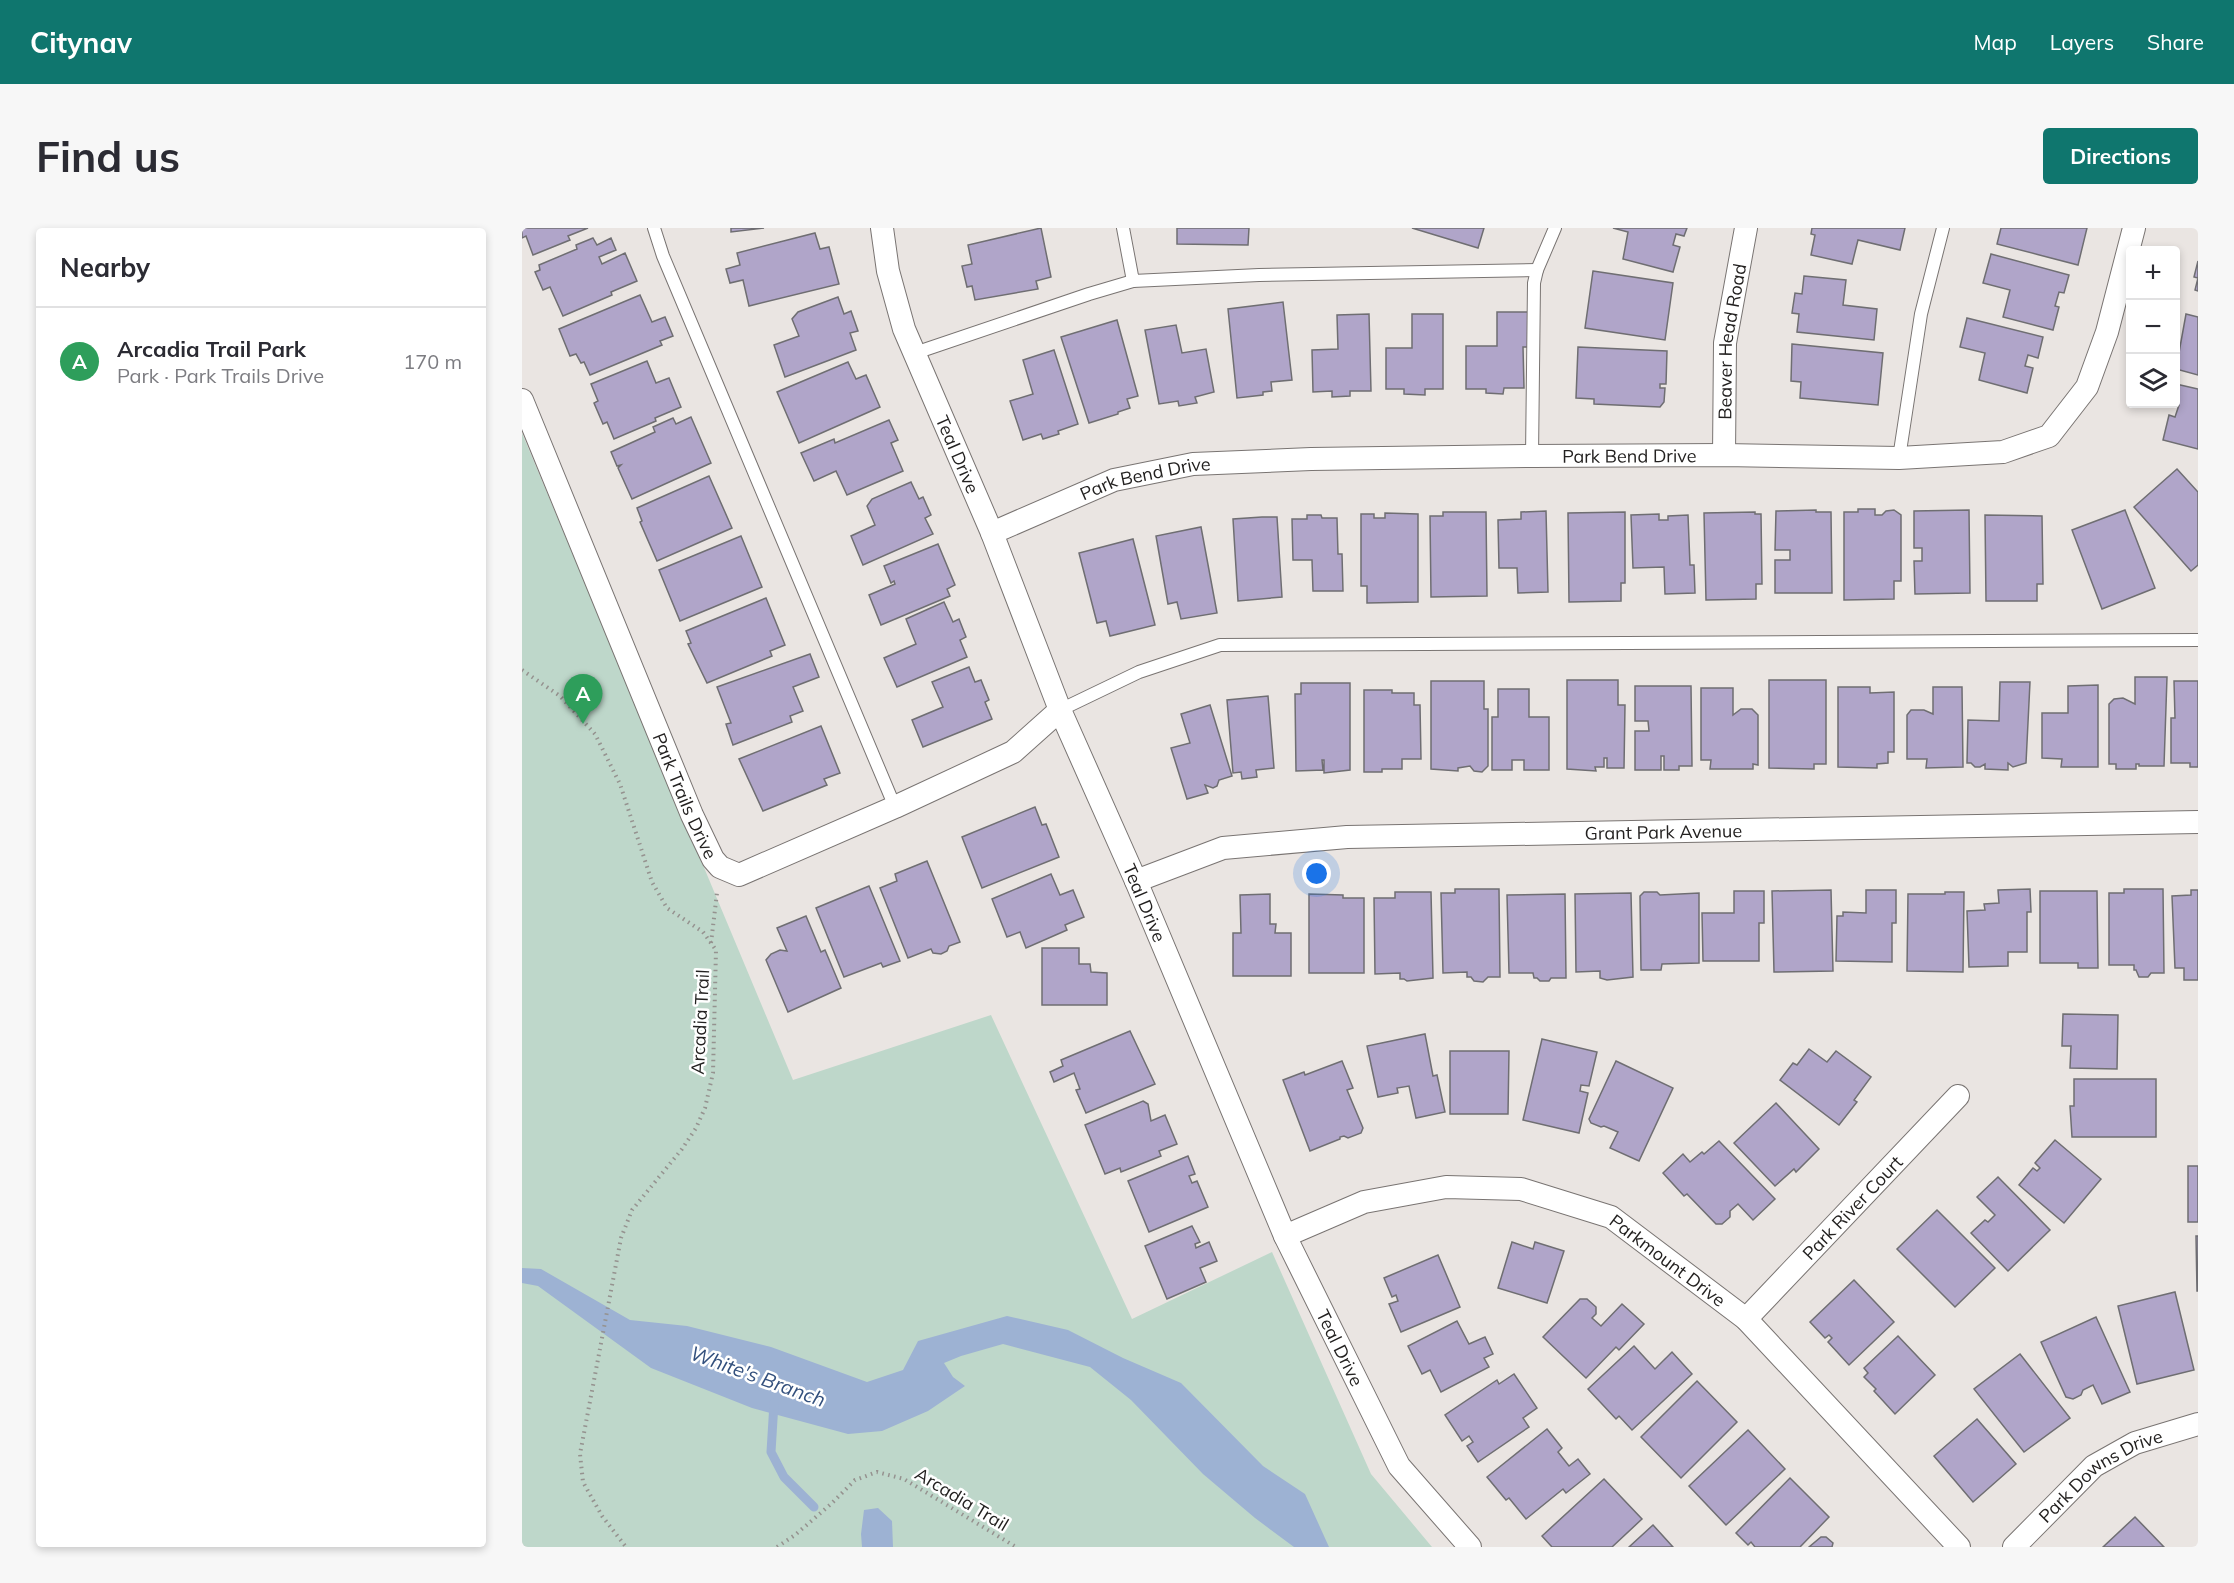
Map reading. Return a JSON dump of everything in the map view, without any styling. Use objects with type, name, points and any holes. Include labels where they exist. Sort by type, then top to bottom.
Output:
[{"type":"street","name":"Teal Drive","points":[[882,228],[888,271],[904,329],[992,533],[1060,710],[1136,881],[1285,1236],[1399,1466],[1470,1547]]},
{"type":"street","name":"Beaver Head Road","points":[[1724,455],[1725,343],[1746,228]]},
{"type":"street","name":"Park Bend Drive","points":[[992,533],[1114,480],[1193,464],[1311,459],[1532,456],[1724,455],[1899,458],[2003,452],[2049,436],[2087,387],[2107,332],[2134,228]]},
{"type":"street","name":"Park Trails Drive","points":[[522,399],[692,815],[713,859],[720,867],[739,875],[895,807],[1013,752],[1060,710]]},
{"type":"street","name":"Grant Park Avenue","points":[[1136,881],[1223,848],[1347,837],[2198,822]]},
{"type":"street","name":"Park River Court","points":[[1746,1319],[1958,1096]]},
{"type":"street","name":"Parkmount Drive","points":[[1285,1236],[1364,1202],[1446,1187],[1521,1189],[1611,1217],[1746,1319],[1959,1547]]},
{"type":"street","name":"Park Downs Drive","points":[[2014,1547],[2094,1466],[2135,1443],[2198,1424]]},
{"type":"lane","points":[[654,228],[663,256],[895,807]]},
{"type":"lane","points":[[1123,228],[1133,281]]},
{"type":"lane","points":[[1532,456],[1534,284],[1555,228]]},
{"type":"lane","points":[[1899,458],[1921,314],[1943,228]]},
{"type":"lane","points":[[915,353],[1133,281],[1259,275],[1538,270]]},
{"type":"lane","points":[[1060,710],[1139,672],[1220,645],[2198,640]]},
{"type":"path","name":"Arcadia Trail","points":[[522,670],[560,696],[595,734],[621,784],[652,882],[667,908],[703,932],[716,950],[713,1073],[705,1108],[696,1128],[682,1149],[632,1210],[621,1238],[580,1454],[583,1482],[602,1516],[626,1547]]},
{"type":"path","points":[[711,943],[720,867]]},
{"type":"path","name":"Arcadia Trail","points":[[777,1547],[795,1535],[855,1480],[876,1472],[904,1479],[1016,1547]]},
{"type":"green space","points":[[522,433],[793,1080],[991,1015],[1132,1319],[1272,1252],[1371,1474],[1432,1547],[522,1547]]},
{"type":"water","name":"White's Branch","points":[[522,1268],[541,1269],[630,1320],[687,1326],[771,1347],[867,1382],[903,1370],[918,1341],[1007,1316],[1068,1330],[1123,1358],[1181,1383],[1263,1466],[1305,1494],[1329,1547],[1294,1547],[1255,1518],[1203,1474],[1131,1400],[1090,1367],[1003,1344],[944,1363],[953,1377],[965,1386],[928,1411],[882,1431],[848,1434],[752,1408],[651,1368],[538,1286],[522,1283]]},
{"type":"water","points":[[878,1508],[892,1521],[893,1547],[862,1547],[864,1510]]},
{"type":"building","points":[[522,228],[588,228],[568,236],[570,240],[533,255],[526,236],[522,238]]},
{"type":"building","points":[[731,228],[764,228],[731,232]]},
{"type":"building","points":[[1041,228],[1051,277],[1036,281],[1038,289],[975,300],[972,286],[967,287],[962,266],[972,264],[968,245]]},
{"type":"building","points":[[1177,228],[1249,228],[1248,245],[1177,244]]},
{"type":"building","points":[[1412,228],[1484,228],[1478,248]]},
{"type":"building","points":[[1613,228],[1687,228],[1684,236],[1676,234],[1673,245],[1680,247],[1673,272],[1623,259],[1628,232]]},
{"type":"building","points":[[1812,228],[1905,228],[1900,250],[1858,240],[1852,264],[1811,255],[1815,235],[1811,234]]},
{"type":"building","points":[[2001,228],[2087,228],[2078,265],[1997,244]]},
{"type":"building","points":[[815,233],[820,249],[829,247],[839,284],[749,306],[743,280],[730,283],[726,269],[740,265],[737,253]]},
{"type":"building","points":[[593,238],[597,245],[611,238],[616,250],[599,257],[602,264],[625,253],[637,281],[611,292],[612,295],[563,316],[550,287],[543,290],[535,272],[540,270],[539,265],[577,249],[576,245]]},
{"type":"building","points":[[1991,254],[2069,275],[2064,293],[2059,292],[2055,306],[2059,307],[2053,330],[2003,317],[2010,290],[1983,283]]},
{"type":"building","points":[[2198,261],[2198,278],[2194,277]]},
{"type":"building","points":[[1593,271],[1673,283],[1665,340],[1585,328]]},
{"type":"building","points":[[1804,276],[1846,280],[1843,305],[1877,309],[1874,340],[1797,332],[1799,314],[1792,313],[1795,293],[1802,294]]},
{"type":"building","points":[[640,295],[652,322],[665,317],[673,336],[660,341],[662,345],[590,375],[584,362],[581,363],[576,354],[570,356],[559,329]]},
{"type":"building","points":[[838,297],[844,314],[851,311],[858,331],[850,333],[856,350],[785,377],[774,345],[799,336],[792,319],[798,312]]},
{"type":"building","points":[[1283,302],[1292,380],[1271,382],[1272,391],[1263,392],[1263,395],[1237,398],[1228,309]]},
{"type":"building","points":[[1497,312],[1528,312],[1528,347],[1523,347],[1524,388],[1504,388],[1503,394],[1486,393],[1486,389],[1466,389],[1466,346],[1497,346]]},
{"type":"building","points":[[1369,314],[1371,391],[1350,391],[1350,396],[1332,397],[1332,391],[1313,392],[1312,350],[1338,349],[1337,315]]},
{"type":"building","points":[[1412,314],[1443,314],[1443,389],[1425,389],[1425,395],[1404,394],[1404,389],[1386,389],[1386,348],[1412,348]]},
{"type":"building","points":[[2186,314],[2198,317],[2198,375],[2180,370],[2180,347]]},
{"type":"building","points":[[1967,318],[2043,337],[2038,358],[2028,355],[2025,366],[2033,368],[2027,393],[1979,380],[1985,353],[1960,347]]},
{"type":"building","points":[[1117,320],[1138,396],[1127,399],[1130,408],[1089,423],[1061,337]]},
{"type":"building","points":[[1176,325],[1182,353],[1206,349],[1214,392],[1195,397],[1197,403],[1179,406],[1178,401],[1159,404],[1145,330]]},
{"type":"building","points":[[1792,344],[1883,353],[1878,405],[1800,398],[1801,382],[1791,381]]},
{"type":"building","points":[[1578,347],[1667,351],[1666,384],[1660,384],[1660,388],[1665,388],[1664,402],[1660,407],[1594,404],[1594,399],[1576,398]]},
{"type":"building","points":[[1054,350],[1078,424],[1043,439],[1041,434],[1023,440],[1010,401],[1033,394],[1023,360]]},
{"type":"building","points":[[647,361],[656,383],[669,378],[681,407],[655,418],[656,421],[614,439],[607,422],[603,424],[594,403],[598,401],[591,384]]},
{"type":"building","points":[[848,362],[856,379],[866,375],[880,407],[799,443],[777,392]]},
{"type":"building","points":[[2180,385],[2198,389],[2198,449],[2163,440],[2169,415],[2175,417],[2180,408]]},
{"type":"building","points":[[691,417],[711,463],[632,499],[618,468],[621,465],[617,466],[611,452],[655,432],[653,427],[673,418],[676,424]]},
{"type":"building","points":[[889,420],[898,440],[891,443],[903,471],[847,495],[836,471],[814,481],[801,453],[834,439],[835,443]]},
{"type":"building","points":[[2177,469],[2198,492],[2198,565],[2191,571],[2134,507]]},
{"type":"building","points":[[709,476],[732,528],[657,561],[640,522],[642,521],[637,508]]},
{"type":"building","points":[[911,482],[919,499],[923,497],[931,515],[925,518],[933,534],[863,565],[851,536],[875,525],[867,506],[872,499]]},
{"type":"building","points":[[1858,509],[1875,509],[1875,515],[1894,510],[1901,515],[1901,581],[1894,581],[1894,599],[1844,600],[1844,512],[1858,512]]},
{"type":"building","points":[[1816,510],[1816,512],[1831,512],[1832,593],[1775,593],[1775,560],[1790,560],[1790,550],[1775,550],[1776,511]]},
{"type":"building","points":[[1969,510],[1970,593],[1915,594],[1914,561],[1922,561],[1922,548],[1914,548],[1914,511]]},
{"type":"building","points":[[2125,510],[2155,588],[2102,609],[2072,530]]},
{"type":"building","points":[[1546,511],[1548,592],[1518,593],[1517,568],[1499,568],[1498,520],[1521,519],[1521,512]]},
{"type":"building","points":[[1443,512],[1486,512],[1487,596],[1431,597],[1430,516],[1443,516]]},
{"type":"building","points":[[1625,512],[1625,583],[1621,583],[1621,601],[1569,602],[1568,513]]},
{"type":"building","points":[[1755,512],[1755,514],[1761,514],[1762,584],[1756,584],[1756,599],[1706,600],[1704,513]]},
{"type":"building","points":[[1385,513],[1418,514],[1418,602],[1367,603],[1367,586],[1361,586],[1361,514],[1374,514],[1374,518],[1385,518]]},
{"type":"building","points":[[1659,514],[1659,520],[1668,520],[1668,516],[1688,515],[1690,565],[1694,565],[1695,593],[1665,594],[1664,567],[1633,568],[1631,515]]},
{"type":"building","points":[[1307,515],[1337,518],[1338,554],[1342,554],[1343,591],[1313,591],[1312,560],[1293,560],[1292,519],[1307,519]]},
{"type":"building","points":[[1985,515],[2042,516],[2043,584],[2037,584],[2037,601],[1986,601]]},
{"type":"building","points":[[1277,517],[1282,597],[1238,601],[1233,519]]},
{"type":"building","points":[[1201,527],[1217,613],[1181,619],[1177,602],[1168,604],[1156,536]]},
{"type":"building","points":[[741,536],[762,587],[680,621],[659,570]]},
{"type":"building","points":[[1133,539],[1155,625],[1110,636],[1106,621],[1097,623],[1079,553]]},
{"type":"building","points":[[938,544],[955,585],[947,589],[950,596],[881,625],[869,595],[895,584],[894,581],[891,583],[884,566]]},
{"type":"building","points":[[766,598],[785,645],[770,651],[772,656],[707,683],[688,644],[691,643],[686,631]]},
{"type":"building","points":[[944,602],[953,622],[959,619],[966,637],[960,640],[967,657],[897,687],[884,658],[916,644],[906,619]]},
{"type":"building","points":[[810,654],[819,677],[793,687],[803,711],[790,716],[792,722],[733,745],[726,724],[731,723],[717,687]]},
{"type":"building","points":[[969,667],[975,682],[981,680],[989,700],[985,702],[992,719],[923,747],[912,720],[943,707],[932,682]]},
{"type":"building","points":[[2135,677],[2167,677],[2164,766],[2136,764],[2136,769],[2116,769],[2116,764],[2109,764],[2109,704],[2114,699],[2123,698],[2135,704]]},
{"type":"building","points":[[1567,680],[1618,680],[1618,705],[1625,705],[1624,768],[1607,768],[1607,758],[1604,758],[1604,767],[1595,767],[1596,771],[1567,769]]},
{"type":"building","points":[[1769,680],[1826,680],[1826,764],[1814,764],[1814,769],[1769,768]]},
{"type":"building","points":[[1431,681],[1484,681],[1484,709],[1488,709],[1488,766],[1482,772],[1474,771],[1470,766],[1458,768],[1458,771],[1431,769]]},
{"type":"building","points":[[2174,681],[2198,681],[2198,767],[2190,767],[2190,763],[2171,763],[2171,718],[2175,718]]},
{"type":"building","points":[[2000,682],[2030,682],[2026,763],[2013,767],[2008,763],[2008,770],[1985,769],[1985,764],[1975,767],[1967,763],[1968,720],[1999,721]]},
{"type":"building","points":[[1301,683],[1350,683],[1350,770],[1324,773],[1324,760],[1322,760],[1323,770],[1296,771],[1295,694],[1301,694]]},
{"type":"building","points":[[2098,685],[2098,767],[2061,767],[2062,759],[2042,758],[2042,713],[2068,713],[2068,686]]},
{"type":"building","points":[[1635,686],[1691,686],[1692,766],[1679,766],[1679,770],[1664,770],[1664,756],[1661,756],[1661,770],[1635,770],[1635,731],[1649,731],[1648,721],[1635,721]]},
{"type":"building","points":[[1838,687],[1870,687],[1870,693],[1894,692],[1894,752],[1888,752],[1888,763],[1877,764],[1877,768],[1838,767]]},
{"type":"building","points":[[1933,687],[1962,687],[1963,767],[1926,768],[1927,759],[1907,759],[1907,715],[1911,710],[1924,710],[1933,714]]},
{"type":"building","points":[[1701,688],[1733,688],[1733,715],[1741,709],[1752,709],[1758,715],[1758,765],[1753,764],[1753,769],[1710,769],[1711,760],[1701,760]]},
{"type":"building","points":[[1498,689],[1529,689],[1529,717],[1549,717],[1549,770],[1524,770],[1524,760],[1512,760],[1512,770],[1492,770],[1492,717],[1498,717]]},
{"type":"building","points":[[1364,690],[1414,693],[1414,705],[1420,705],[1421,759],[1402,759],[1402,769],[1364,772]]},
{"type":"building","points":[[1268,696],[1274,768],[1256,770],[1257,777],[1242,779],[1241,772],[1233,773],[1227,700]]},
{"type":"building","points":[[1210,705],[1232,776],[1219,780],[1217,786],[1213,788],[1205,785],[1208,793],[1187,799],[1171,748],[1190,743],[1181,714]]},
{"type":"building","points":[[821,726],[840,773],[824,779],[827,785],[763,811],[739,759]]},
{"type":"building","points":[[1035,807],[1042,825],[1046,824],[1059,857],[982,888],[962,837]]},
{"type":"building","points":[[927,861],[960,942],[949,946],[947,951],[941,954],[933,953],[931,949],[908,958],[880,888],[897,881],[895,874]]},
{"type":"building","points":[[1051,874],[1060,895],[1073,890],[1084,917],[1065,925],[1067,930],[1026,948],[1020,932],[1007,937],[992,899]]},
{"type":"building","points":[[869,886],[900,961],[883,967],[881,963],[844,977],[816,908]]},
{"type":"building","points":[[1455,889],[1499,889],[1500,977],[1488,977],[1483,982],[1467,977],[1467,972],[1443,973],[1441,893],[1455,893]]},
{"type":"building","points":[[2030,889],[2031,912],[2027,912],[2027,952],[2008,952],[2008,966],[1969,967],[1967,911],[1985,910],[1984,904],[1999,903],[1998,890]]},
{"type":"building","points":[[2124,889],[2163,889],[2164,973],[2151,973],[2148,977],[2139,977],[2134,970],[2134,965],[2109,965],[2109,893],[2124,893]]},
{"type":"building","points":[[1831,890],[1833,971],[1774,972],[1772,891]]},
{"type":"building","points":[[1866,890],[1896,890],[1896,923],[1892,923],[1892,962],[1836,961],[1837,916],[1843,916],[1843,912],[1866,913]]},
{"type":"building","points":[[2191,890],[2198,890],[2198,980],[2184,980],[2184,968],[2175,968],[2172,896],[2191,895]]},
{"type":"building","points":[[1734,891],[1764,891],[1764,923],[1759,923],[1759,961],[1703,961],[1702,913],[1734,913]]},
{"type":"building","points":[[2040,891],[2097,891],[2098,968],[2078,968],[2078,963],[2040,963]]},
{"type":"building","points":[[1395,892],[1431,892],[1433,978],[1407,981],[1400,979],[1400,973],[1375,974],[1374,898],[1395,898]]},
{"type":"building","points":[[1644,892],[1657,892],[1660,895],[1699,893],[1699,963],[1662,964],[1661,970],[1641,970],[1640,896]]},
{"type":"building","points":[[1945,892],[1964,892],[1963,972],[1907,971],[1908,894],[1945,894]]},
{"type":"building","points":[[1631,893],[1633,977],[1607,980],[1600,978],[1600,971],[1576,972],[1575,894]]},
{"type":"building","points":[[1270,894],[1270,924],[1276,924],[1275,933],[1291,933],[1291,976],[1233,976],[1233,933],[1241,933],[1240,895]]},
{"type":"building","points":[[1309,894],[1364,898],[1364,973],[1309,973]]},
{"type":"building","points":[[1565,894],[1566,978],[1540,981],[1534,978],[1533,973],[1509,973],[1507,895]]},
{"type":"building","points":[[806,916],[821,952],[825,950],[841,988],[788,1012],[766,960],[771,954],[780,950],[787,951],[777,928]]},
{"type":"building","points":[[1042,948],[1079,948],[1079,964],[1090,964],[1091,972],[1107,973],[1107,1005],[1042,1005]]},
{"type":"building","points":[[2063,1014],[2118,1015],[2117,1069],[2070,1068],[2071,1046],[2062,1046]]},
{"type":"building","points":[[1130,1031],[1155,1084],[1086,1113],[1076,1090],[1080,1089],[1074,1073],[1054,1082],[1050,1072],[1063,1066],[1061,1060]]},
{"type":"building","points":[[1425,1034],[1433,1076],[1437,1075],[1445,1112],[1416,1118],[1409,1086],[1397,1088],[1398,1093],[1378,1097],[1367,1046]]},
{"type":"building","points":[[1542,1039],[1597,1052],[1589,1086],[1581,1085],[1580,1091],[1588,1093],[1579,1133],[1523,1120]]},
{"type":"building","points":[[1809,1049],[1827,1062],[1836,1051],[1871,1077],[1854,1100],[1857,1102],[1839,1125],[1780,1080],[1793,1063],[1797,1065]]},
{"type":"building","points":[[1450,1051],[1509,1051],[1508,1114],[1450,1114]]},
{"type":"building","points":[[1342,1061],[1353,1088],[1347,1090],[1363,1128],[1361,1133],[1348,1138],[1340,1137],[1340,1139],[1310,1151],[1283,1080],[1304,1072],[1305,1075]]},
{"type":"building","points":[[1616,1061],[1673,1088],[1639,1161],[1610,1148],[1618,1132],[1591,1123],[1589,1119]]},
{"type":"building","points":[[2074,1079],[2156,1079],[2156,1137],[2072,1137],[2070,1106],[2074,1106]]},
{"type":"building","points":[[1143,1101],[1148,1104],[1151,1121],[1165,1115],[1177,1144],[1159,1151],[1161,1156],[1121,1172],[1120,1168],[1105,1174],[1085,1125]]},
{"type":"building","points":[[1776,1103],[1819,1149],[1796,1172],[1794,1169],[1775,1186],[1734,1143]]},
{"type":"building","points":[[2055,1140],[2101,1179],[2064,1223],[2019,1185],[2033,1168],[2037,1171],[2040,1168],[2035,1163]]},
{"type":"building","points":[[1719,1141],[1775,1199],[1753,1220],[1738,1204],[1730,1211],[1730,1217],[1722,1224],[1716,1224],[1687,1194],[1684,1196],[1663,1173],[1683,1154],[1690,1162]]},
{"type":"building","points":[[1188,1156],[1195,1174],[1189,1176],[1192,1183],[1197,1181],[1208,1207],[1149,1232],[1128,1181]]},
{"type":"building","points":[[2188,1166],[2198,1166],[2198,1222],[2188,1222]]},
{"type":"building","points":[[1998,1177],[2050,1230],[2008,1271],[1971,1233],[1985,1220],[1988,1222],[1995,1215],[1977,1197]]},
{"type":"building","points":[[1937,1210],[1995,1268],[1955,1307],[1897,1249]]},
{"type":"building","points":[[1192,1226],[1200,1242],[1195,1244],[1196,1248],[1209,1242],[1217,1261],[1200,1268],[1206,1282],[1167,1299],[1145,1246]]},
{"type":"building","points":[[2196,1236],[2198,1236],[2198,1291],[2197,1291]]},
{"type":"building","points":[[1512,1242],[1533,1249],[1535,1242],[1564,1251],[1547,1303],[1498,1288]]},
{"type":"building","points":[[1438,1255],[1460,1307],[1401,1332],[1389,1304],[1398,1301],[1396,1295],[1392,1297],[1384,1278]]},
{"type":"building","points":[[1854,1280],[1894,1322],[1849,1365],[1828,1342],[1832,1338],[1829,1335],[1825,1338],[1810,1322]]},
{"type":"building","points":[[2175,1292],[2194,1370],[2137,1384],[2118,1306]]},
{"type":"building","points":[[1580,1299],[1587,1299],[1596,1307],[1596,1314],[1592,1318],[1601,1326],[1622,1304],[1644,1324],[1619,1350],[1616,1347],[1586,1378],[1543,1337]]},
{"type":"building","points":[[2096,1317],[2130,1392],[2102,1404],[2093,1385],[2073,1399],[2066,1397],[2041,1342]]},
{"type":"building","points":[[1457,1321],[1469,1344],[1485,1337],[1493,1354],[1484,1358],[1489,1367],[1441,1392],[1430,1370],[1422,1374],[1408,1346]]},
{"type":"building","points":[[1898,1336],[1935,1375],[1895,1414],[1864,1377],[1868,1373],[1864,1368]]},
{"type":"building","points":[[1634,1346],[1655,1369],[1672,1352],[1692,1374],[1632,1430],[1619,1416],[1616,1419],[1588,1389]]},
{"type":"building","points":[[2020,1354],[2070,1418],[2024,1452],[1974,1389]]},
{"type":"building","points":[[1514,1374],[1537,1408],[1523,1418],[1529,1427],[1478,1462],[1467,1446],[1473,1442],[1469,1436],[1462,1441],[1445,1415],[1497,1380],[1499,1384]]},
{"type":"building","points":[[1697,1381],[1737,1422],[1681,1478],[1641,1437]]},
{"type":"building","points":[[1977,1419],[2016,1464],[1973,1502],[1934,1456]]},
{"type":"building","points":[[1547,1429],[1562,1448],[1558,1452],[1569,1466],[1578,1459],[1590,1474],[1566,1493],[1563,1489],[1526,1519],[1509,1498],[1506,1500],[1487,1477]]},
{"type":"building","points":[[1748,1430],[1785,1469],[1726,1525],[1689,1486]]},
{"type":"building","points":[[1790,1478],[1829,1517],[1800,1547],[1755,1547],[1751,1542],[1748,1545],[1736,1533]]},
{"type":"building","points":[[1604,1479],[1642,1519],[1612,1547],[1552,1547],[1542,1536]]},
{"type":"building","points":[[2135,1517],[2164,1547],[2103,1547]]},
{"type":"building","points":[[1653,1525],[1673,1547],[1629,1547]]},
{"type":"building","points":[[1821,1537],[1826,1537],[1833,1543],[1832,1547],[1809,1547]]},
{"type":"waterway","name":"White's Branch","points":[[774,1403],[771,1452],[784,1477],[814,1507]]},
{"type":"place","name":"Arcadia Trail Park","points":[[583,724]]}]
